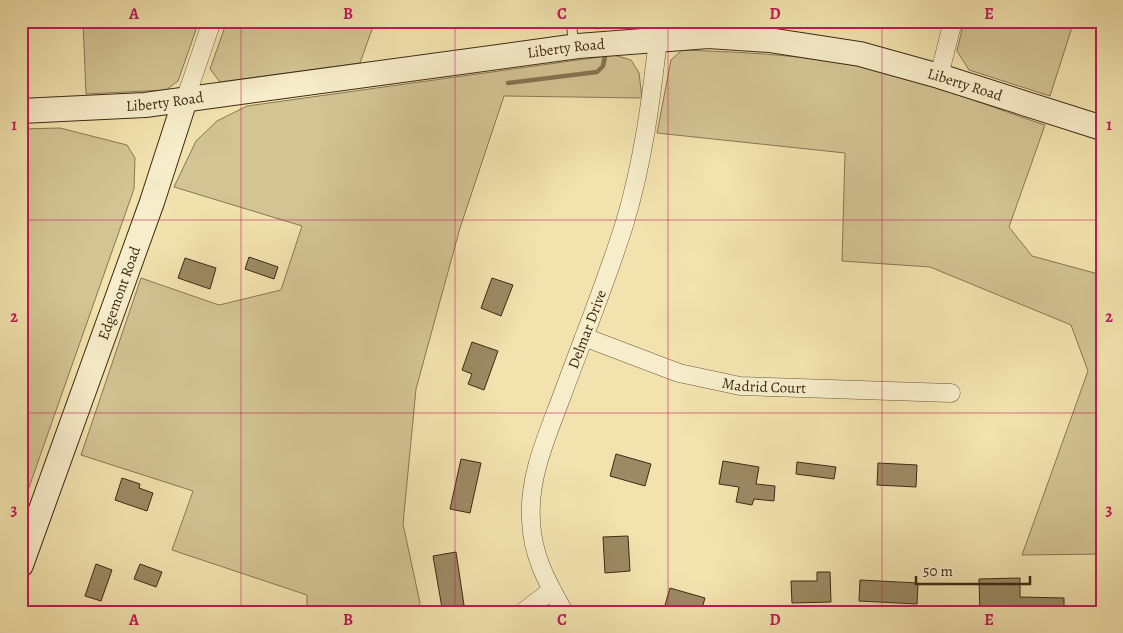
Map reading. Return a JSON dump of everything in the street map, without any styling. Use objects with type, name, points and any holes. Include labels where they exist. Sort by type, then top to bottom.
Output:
[{"type":"street","name":"Edgemont Road","points":[[21,565],[152,202],[212,21]]},
{"type":"street","points":[[939,76],[953,21]]},
{"type":"street","name":"Liberty Road","points":[[21,111],[145,105],[574,46],[708,36],[792,42],[860,54],[939,76],[1102,128]]},
{"type":"street","name":"Delmar Drive","points":[[564,612],[541,571],[535,551],[530,521],[532,489],[542,449],[584,337],[624,223],[636,182],[650,110],[658,39]]},
{"type":"street","name":"Madrid Court","points":[[584,337],[679,373],[726,384],[951,392]]},
{"type":"street","points":[[523,612],[552,590]]},
{"type":"lane","points":[[571,21],[574,46]]},
{"type":"shaded area","points":[[83,21],[199,21],[178,81],[166,90],[86,94]]},
{"type":"shaded area","points":[[227,21],[375,21],[360,63],[220,82],[210,69]]},
{"type":"shaded area","points":[[596,21],[654,21],[596,29]]},
{"type":"shaded area","points":[[964,21],[1074,21],[1050,96],[969,70],[957,51]]},
{"type":"shaded area","points":[[682,50],[782,55],[867,68],[944,90],[1045,125],[1009,227],[1032,256],[1102,275],[1102,554],[1022,555],[1088,371],[1071,325],[930,267],[842,261],[845,153],[657,133],[671,60]]},
{"type":"shaded area","points":[[614,55],[631,60],[639,73],[642,98],[504,96],[460,228],[416,389],[403,524],[420,603],[415,612],[307,612],[307,595],[172,550],[193,491],[81,455],[141,278],[219,305],[281,290],[302,226],[174,187],[196,141],[217,121],[247,106]]},
{"type":"shaded area","points":[[60,128],[127,145],[135,158],[134,189],[21,510],[21,129]]},
{"type":"building","points":[[249,257],[278,267],[274,279],[245,269]]},
{"type":"building","points":[[185,258],[216,268],[210,289],[178,278]]},
{"type":"building","points":[[492,278],[513,285],[501,316],[481,308]]},
{"type":"building","points":[[472,342],[498,351],[484,390],[468,384],[472,374],[462,370]]},
{"type":"building","points":[[616,454],[651,464],[645,486],[610,476]]},
{"type":"building","points":[[461,459],[481,463],[470,513],[450,509]]},
{"type":"building","points":[[723,461],[759,467],[756,484],[775,486],[774,501],[754,499],[752,505],[736,502],[739,487],[719,484]]},
{"type":"building","points":[[797,462],[836,467],[834,479],[796,474]]},
{"type":"building","points":[[878,463],[917,465],[916,487],[877,485]]},
{"type":"building","points":[[122,478],[140,484],[139,488],[153,493],[147,511],[115,500]]},
{"type":"building","points":[[628,536],[630,571],[605,573],[603,537]]},
{"type":"building","points":[[456,552],[464,605],[442,608],[433,556]]},
{"type":"building","points":[[96,564],[112,570],[101,601],[85,596]]},
{"type":"building","points":[[140,564],[162,572],[156,587],[134,579]]},
{"type":"building","points":[[817,572],[830,572],[831,602],[792,603],[791,581],[817,581]]},
{"type":"building","points":[[1020,578],[1020,597],[1064,598],[1064,612],[980,612],[979,579]]},
{"type":"building","points":[[860,580],[918,583],[917,604],[859,601]]},
{"type":"building","points":[[670,588],[705,598],[701,612],[663,612]]},
{"type":"waterway","points":[[508,83],[597,72],[603,66],[605,56]]}]
